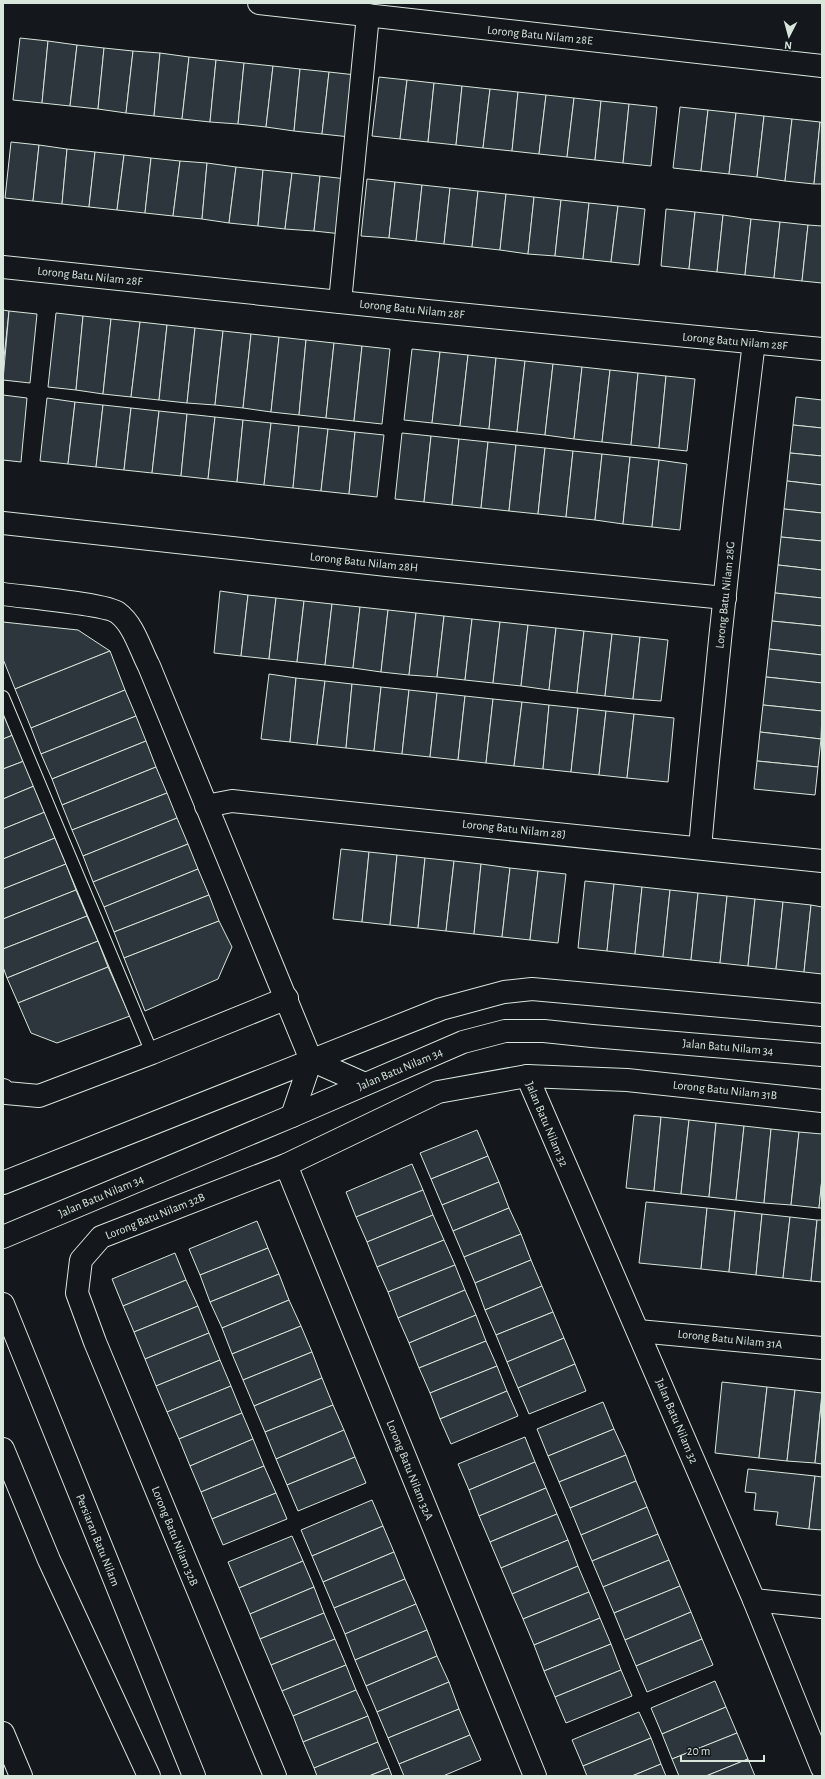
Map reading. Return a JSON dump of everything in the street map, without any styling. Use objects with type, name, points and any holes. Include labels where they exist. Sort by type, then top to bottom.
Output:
[{"type":"street","name":"Lorong Batu Nilam 28E","points":[[259,3],[822,66]]},
{"type":"street","points":[[340,302],[368,15]]},
{"type":"street","name":"Lorong Batu Nilam 28F","points":[[3,267],[340,302],[822,349]]},
{"type":"street","name":"Lorong Batu Nilam 28G","points":[[700,848],[712,714],[738,470],[754,342]]},
{"type":"street","name":"Lorong Batu Nilam 28H","points":[[3,523],[387,565],[725,598]]},
{"type":"street","points":[[3,594],[97,607],[117,612],[128,623],[149,666],[287,998],[311,1060],[292,1116]]},
{"type":"street","name":"Lorong Batu Nilam 28J","points":[[206,806],[232,801],[822,861]]},
{"type":"street","points":[[3,1183],[441,1009],[498,993],[524,990],[574,992],[822,1015]]},
{"type":"street","points":[[3,1090],[6,1093],[39,1096],[152,1053],[287,998]]},
{"type":"street","name":"Jalan Batu Nilam 34","points":[[3,1237],[292,1116],[463,1042],[504,1031],[544,1031],[822,1055]]},
{"type":"street","points":[[311,1060],[365,1084]]},
{"type":"street","name":"Lorong Batu Nilam 32B","points":[[275,1776],[98,1349],[77,1293],[81,1260],[101,1237],[286,1165],[438,1092],[527,1076],[627,1080]]},
{"type":"street","name":"Jalan Batu Nilam 32","points":[[527,1076],[754,1600],[822,1768]]},
{"type":"street","name":"Lorong Batu Nilam 31B","points":[[627,1080],[822,1101]]},
{"type":"street","name":"Lorong Batu Nilam 32A","points":[[286,1165],[535,1776]]},
{"type":"street","name":"Persiaran Batu Nilam","points":[[3,1304],[194,1776]]},
{"type":"street","name":"Lorong Batu Nilam 31A","points":[[638,1331],[822,1348]]},
{"type":"street","points":[[3,1449],[49,1560],[149,1776]]},
{"type":"street","points":[[754,1600],[822,1607]]},
{"type":"street","points":[[3,1732],[21,1776]]},
{"type":"lane","points":[[3,697],[152,1053]]},
{"type":"building","points":[[20,38],[48,41],[42,103],[13,100]]},
{"type":"building","points":[[48,41],[77,45],[70,106],[42,103]]},
{"type":"building","points":[[77,45],[104,48],[98,109],[70,106]]},
{"type":"building","points":[[104,48],[133,51],[126,113],[98,109]]},
{"type":"building","points":[[133,51],[160,53],[154,116],[126,113]]},
{"type":"building","points":[[160,53],[189,57],[182,119],[154,116]]},
{"type":"building","points":[[189,57],[216,60],[210,122],[182,119]]},
{"type":"building","points":[[216,60],[244,63],[238,124],[210,122]]},
{"type":"building","points":[[244,63],[273,66],[266,127],[238,124]]},
{"type":"building","points":[[273,66],[300,69],[294,131],[266,127]]},
{"type":"building","points":[[300,69],[329,72],[322,134],[294,131]]},
{"type":"building","points":[[329,72],[356,75],[350,137],[322,134]]},
{"type":"building","points":[[379,77],[407,80],[400,139],[372,136]]},
{"type":"building","points":[[407,80],[434,83],[428,142],[400,139]]},
{"type":"building","points":[[434,83],[462,86],[456,145],[428,142]]},
{"type":"building","points":[[462,86],[490,89],[483,148],[456,145]]},
{"type":"building","points":[[490,89],[518,92],[512,151],[483,148]]},
{"type":"building","points":[[518,92],[546,95],[539,154],[512,151]]},
{"type":"building","points":[[546,95],[574,98],[567,157],[539,154]]},
{"type":"building","points":[[574,98],[601,101],[595,160],[567,157]]},
{"type":"building","points":[[601,101],[629,104],[623,163],[595,160]]},
{"type":"building","points":[[629,104],[657,107],[651,166],[623,163]]},
{"type":"building","points":[[680,107],[708,110],[701,171],[673,168]]},
{"type":"building","points":[[708,110],[736,113],[729,174],[701,171]]},
{"type":"building","points":[[736,113],[764,116],[757,177],[729,174]]},
{"type":"building","points":[[764,116],[792,119],[785,181],[757,177]]},
{"type":"building","points":[[792,119],[820,122],[814,184],[785,181]]},
{"type":"building","points":[[820,122],[822,123],[822,184],[814,184]]},
{"type":"building","points":[[11,142],[39,145],[33,201],[5,198]]},
{"type":"building","points":[[39,145],[67,149],[62,204],[33,201]]},
{"type":"building","points":[[67,149],[95,152],[89,207],[62,204]]},
{"type":"building","points":[[95,152],[124,155],[117,210],[89,207]]},
{"type":"building","points":[[124,155],[151,158],[145,213],[117,210]]},
{"type":"building","points":[[151,158],[180,161],[173,216],[145,213]]},
{"type":"building","points":[[180,161],[207,163],[202,219],[173,216]]},
{"type":"building","points":[[207,163],[236,167],[229,223],[202,219]]},
{"type":"building","points":[[236,167],[263,170],[258,226],[229,223]]},
{"type":"building","points":[[263,170],[292,173],[285,229],[258,226]]},
{"type":"building","points":[[292,173],[320,176],[314,231],[285,229]]},
{"type":"building","points":[[320,176],[347,179],[342,234],[314,231]]},
{"type":"building","points":[[367,179],[395,182],[389,238],[361,236]]},
{"type":"building","points":[[395,182],[422,185],[416,241],[389,238]]},
{"type":"building","points":[[422,185],[450,188],[444,244],[416,241]]},
{"type":"building","points":[[450,188],[478,191],[472,247],[444,244]]},
{"type":"building","points":[[478,191],[506,194],[500,250],[472,247]]},
{"type":"building","points":[[506,194],[534,197],[528,254],[500,250]]},
{"type":"building","points":[[534,197],[561,200],[555,256],[528,254]]},
{"type":"building","points":[[561,200],[589,203],[583,259],[555,256]]},
{"type":"building","points":[[589,203],[618,206],[611,262],[583,259]]},
{"type":"building","points":[[618,206],[645,209],[639,265],[611,262]]},
{"type":"building","points":[[666,209],[695,212],[689,269],[661,266]]},
{"type":"building","points":[[695,212],[723,215],[717,272],[689,269]]},
{"type":"building","points":[[723,215],[751,219],[745,275],[717,272]]},
{"type":"building","points":[[751,219],[780,222],[774,278],[745,275]]},
{"type":"building","points":[[780,222],[808,225],[802,281],[774,278]]},
{"type":"building","points":[[808,225],[822,226],[822,283],[802,281]]},
{"type":"building","points":[[3,310],[9,311],[3,367]]},
{"type":"building","points":[[9,311],[37,314],[30,383],[3,380]]},
{"type":"building","points":[[56,313],[83,316],[76,390],[48,387]]},
{"type":"building","points":[[83,316],[111,319],[103,394],[76,390]]},
{"type":"building","points":[[111,319],[140,322],[131,397],[103,394]]},
{"type":"building","points":[[140,322],[167,325],[159,400],[131,397]]},
{"type":"building","points":[[167,325],[195,328],[187,403],[159,400]]},
{"type":"building","points":[[195,328],[223,331],[215,405],[187,403]]},
{"type":"building","points":[[223,331],[251,334],[243,408],[215,405]]},
{"type":"building","points":[[251,334],[279,337],[271,412],[243,408]]},
{"type":"building","points":[[279,337],[306,340],[299,415],[271,412]]},
{"type":"building","points":[[306,340],[334,343],[326,418],[299,415]]},
{"type":"building","points":[[334,343],[362,346],[354,421],[326,418]]},
{"type":"building","points":[[362,346],[390,349],[382,424],[354,421]]},
{"type":"building","points":[[412,349],[440,352],[432,423],[404,420]]},
{"type":"building","points":[[440,352],[468,355],[460,426],[432,423]]},
{"type":"building","points":[[468,355],[496,358],[489,429],[460,426]]},
{"type":"building","points":[[496,358],[525,361],[517,432],[489,429]]},
{"type":"building","points":[[525,361],[553,364],[545,435],[517,432]]},
{"type":"building","points":[[553,364],[582,367],[574,439],[545,435]]},
{"type":"building","points":[[582,367],[610,370],[602,442],[574,439]]},
{"type":"building","points":[[610,370],[638,373],[631,445],[602,442]]},
{"type":"building","points":[[638,373],[666,376],[659,448],[631,445]]},
{"type":"building","points":[[666,376],[695,379],[687,451],[659,448]]},
{"type":"building","points":[[3,395],[27,398],[21,462],[3,460]]},
{"type":"building","points":[[796,397],[822,400],[822,428],[793,425]]},
{"type":"building","points":[[47,398],[75,402],[68,464],[40,461]]},
{"type":"building","points":[[75,402],[103,405],[96,467],[68,464]]},
{"type":"building","points":[[103,405],[131,408],[124,470],[96,467]]},
{"type":"building","points":[[131,408],[159,411],[152,473],[124,470]]},
{"type":"building","points":[[159,411],[187,414],[181,476],[152,473]]},
{"type":"building","points":[[187,414],[215,417],[208,479],[181,476]]},
{"type":"building","points":[[215,417],[243,420],[237,482],[208,479]]},
{"type":"building","points":[[243,420],[271,423],[264,485],[237,482]]},
{"type":"building","points":[[271,423],[299,426],[293,488],[264,485]]},
{"type":"building","points":[[793,425],[822,428],[822,456],[790,453]]},
{"type":"building","points":[[299,426],[328,429],[321,491],[293,488]]},
{"type":"building","points":[[328,429],[355,432],[349,494],[321,491]]},
{"type":"building","points":[[355,432],[384,435],[377,497],[349,494]]},
{"type":"building","points":[[402,433],[431,436],[424,502],[395,499]]},
{"type":"building","points":[[431,436],[459,439],[452,505],[424,502]]},
{"type":"building","points":[[459,439],[488,442],[481,508],[452,505]]},
{"type":"building","points":[[488,442],[516,445],[509,511],[481,508]]},
{"type":"building","points":[[516,445],[545,448],[538,514],[509,511]]},
{"type":"building","points":[[545,448],[573,451],[566,517],[538,514]]},
{"type":"building","points":[[573,451],[602,454],[595,520],[566,517]]},
{"type":"building","points":[[790,453],[822,456],[822,485],[787,481]]},
{"type":"building","points":[[602,454],[630,457],[623,524],[595,520]]},
{"type":"building","points":[[630,457],[659,460],[652,527],[623,524]]},
{"type":"building","points":[[659,460],[687,464],[680,530],[652,527]]},
{"type":"building","points":[[787,481],[822,485],[822,513],[784,509]]},
{"type":"building","points":[[784,509],[822,513],[822,541],[781,537]]},
{"type":"building","points":[[781,537],[822,541],[822,570],[778,565]]},
{"type":"building","points":[[778,565],[822,570],[822,598],[775,593]]},
{"type":"building","points":[[220,591],[248,595],[241,656],[214,653]]},
{"type":"building","points":[[775,593],[822,598],[822,626],[772,621]]},
{"type":"building","points":[[248,595],[276,598],[269,659],[241,656]]},
{"type":"building","points":[[276,598],[304,601],[297,662],[269,659]]},
{"type":"building","points":[[304,601],[332,604],[325,665],[297,662]]},
{"type":"building","points":[[332,604],[360,607],[353,668],[325,665]]},
{"type":"building","points":[[360,607],[388,610],[381,672],[353,668]]},
{"type":"building","points":[[388,610],[416,613],[409,675],[381,672]]},
{"type":"building","points":[[416,613],[444,616],[437,677],[409,675]]},
{"type":"building","points":[[444,616],[472,619],[465,680],[437,677]]},
{"type":"building","points":[[472,619],[500,622],[493,683],[465,680]]},
{"type":"building","points":[[772,621],[822,626],[822,655],[769,649]]},
{"type":"building","points":[[3,622],[78,630],[110,651],[15,689],[3,659]]},
{"type":"building","points":[[500,622],[528,625],[521,686],[493,683]]},
{"type":"building","points":[[528,625],[556,628],[549,690],[521,686]]},
{"type":"building","points":[[556,628],[584,631],[577,693],[549,690]]},
{"type":"building","points":[[584,631],[612,634],[605,696],[577,693]]},
{"type":"building","points":[[612,634],[640,637],[633,699],[605,696]]},
{"type":"building","points":[[640,637],[668,640],[661,701],[633,699]]},
{"type":"building","points":[[769,649],[822,655],[822,683],[766,677]]},
{"type":"building","points":[[110,651],[125,690],[31,728],[15,689]]},
{"type":"building","points":[[269,674],[296,678],[290,742],[261,739]]},
{"type":"building","points":[[766,677],[822,683],[822,711],[763,705]]},
{"type":"building","points":[[296,678],[325,681],[317,745],[290,742]]},
{"type":"building","points":[[325,681],[352,684],[346,748],[317,745]]},
{"type":"building","points":[[352,684],[381,687],[374,751],[346,748]]},
{"type":"building","points":[[381,687],[409,690],[402,754],[374,751]]},
{"type":"building","points":[[125,690],[136,716],[41,754],[31,728]]},
{"type":"building","points":[[409,690],[437,693],[430,757],[402,754]]},
{"type":"building","points":[[437,693],[465,696],[458,760],[430,757]]},
{"type":"building","points":[[465,696],[493,699],[486,763],[458,760]]},
{"type":"building","points":[[493,699],[522,702],[514,766],[486,763]]},
{"type":"building","points":[[522,702],[549,705],[543,769],[514,766]]},
{"type":"building","points":[[549,705],[578,708],[571,772],[543,769]]},
{"type":"building","points":[[763,705],[822,711],[821,739],[760,732]]},
{"type":"building","points":[[578,708],[606,711],[599,775],[571,772]]},
{"type":"building","points":[[3,711],[13,735],[3,739]]},
{"type":"building","points":[[606,711],[634,714],[627,778],[599,775]]},
{"type":"building","points":[[634,714],[674,718],[668,782],[627,778]]},
{"type":"building","points":[[136,716],[146,741],[52,779],[41,754]]},
{"type":"building","points":[[760,732],[821,739],[818,767],[757,761]]},
{"type":"building","points":[[13,735],[24,761],[3,769],[3,739]]},
{"type":"building","points":[[146,741],[156,767],[62,805],[52,779]]},
{"type":"building","points":[[24,761],[34,786],[3,799],[3,769]]},
{"type":"building","points":[[757,761],[818,767],[815,795],[754,789]]},
{"type":"building","points":[[156,767],[167,793],[72,830],[62,805]]},
{"type":"building","points":[[34,786],[45,812],[3,829],[3,799]]},
{"type":"building","points":[[167,793],[177,818],[83,856],[72,830]]},
{"type":"building","points":[[45,812],[55,838],[3,859],[3,829]]},
{"type":"building","points":[[177,818],[188,844],[93,882],[83,856]]},
{"type":"building","points":[[55,838],[66,864],[3,889],[3,859]]},
{"type":"building","points":[[188,844],[198,869],[104,907],[93,882]]},
{"type":"building","points":[[341,849],[369,852],[362,922],[333,919]]},
{"type":"building","points":[[369,852],[397,855],[390,925],[362,922]]},
{"type":"building","points":[[397,855],[425,858],[418,928],[390,925]]},
{"type":"building","points":[[425,858],[454,861],[446,931],[418,928]]},
{"type":"building","points":[[454,861],[481,864],[474,934],[446,931]]},
{"type":"building","points":[[66,864],[76,890],[3,919],[3,889]]},
{"type":"building","points":[[481,864],[510,868],[502,937],[474,934]]},
{"type":"building","points":[[510,868],[538,871],[530,940],[502,937]]},
{"type":"building","points":[[198,869],[209,895],[114,932],[104,907]]},
{"type":"building","points":[[538,871],[566,874],[558,943],[530,940]]},
{"type":"building","points":[[585,881],[614,884],[607,951],[578,948]]},
{"type":"building","points":[[614,884],[642,887],[635,954],[607,951]]},
{"type":"building","points":[[642,887],[670,890],[663,957],[635,954]]},
{"type":"building","points":[[76,890],[87,916],[3,949],[3,919]]},
{"type":"building","points":[[670,890],[698,893],[691,960],[663,957]]},
{"type":"building","points":[[698,893],[727,896],[720,963],[691,960]]},
{"type":"building","points":[[209,895],[219,921],[124,958],[114,932]]},
{"type":"building","points":[[727,896],[755,899],[748,966],[720,963]]},
{"type":"building","points":[[755,899],[783,902],[776,969],[748,966]]},
{"type":"building","points":[[783,902],[811,905],[804,972],[776,969]]},
{"type":"building","points":[[811,905],[822,907],[822,974],[804,972]]},
{"type":"building","points":[[87,916],[98,941],[7,978],[3,967],[3,949]]},
{"type":"building","points":[[219,921],[232,947],[218,979],[145,1011],[124,958]]},
{"type":"building","points":[[98,941],[108,967],[18,1003],[7,978]]},
{"type":"building","points":[[108,967],[130,1016],[57,1043],[31,1033],[18,1003]]},
{"type":"building","points":[[634,1115],[661,1117],[654,1191],[626,1188]]},
{"type":"building","points":[[661,1117],[689,1120],[681,1194],[654,1191]]},
{"type":"building","points":[[689,1120],[716,1123],[709,1197],[681,1194]]},
{"type":"building","points":[[716,1123],[744,1126],[736,1200],[709,1197]]},
{"type":"building","points":[[744,1126],[771,1129],[764,1203],[736,1200]]},
{"type":"building","points":[[771,1129],[799,1132],[791,1205],[764,1203]]},
{"type":"building","points":[[477,1130],[488,1156],[431,1179],[420,1153]]},
{"type":"building","points":[[799,1132],[822,1134],[822,1178],[819,1208],[791,1205]]},
{"type":"building","points":[[488,1156],[499,1182],[442,1205],[431,1179]]},
{"type":"building","points":[[412,1164],[423,1190],[356,1217],[346,1192]]},
{"type":"building","points":[[822,1178],[822,1208],[819,1208]]},
{"type":"building","points":[[499,1182],[509,1208],[453,1231],[442,1205]]},
{"type":"building","points":[[423,1190],[433,1215],[367,1242],[356,1217]]},
{"type":"building","points":[[646,1202],[707,1208],[701,1269],[639,1263]]},
{"type":"building","points":[[509,1208],[521,1234],[464,1257],[453,1231]]},
{"type":"building","points":[[707,1208],[735,1211],[729,1272],[701,1269]]},
{"type":"building","points":[[735,1211],[762,1214],[756,1275],[729,1272]]},
{"type":"building","points":[[762,1214],[790,1217],[783,1278],[756,1275]]},
{"type":"building","points":[[433,1215],[444,1240],[377,1267],[367,1242]]},
{"type":"building","points":[[790,1217],[817,1220],[811,1281],[783,1278]]},
{"type":"building","points":[[817,1220],[822,1220],[822,1282],[811,1281]]},
{"type":"building","points":[[257,1221],[268,1248],[200,1275],[189,1249]]},
{"type":"building","points":[[521,1234],[531,1260],[475,1283],[464,1257]]},
{"type":"building","points":[[444,1240],[455,1265],[388,1292],[377,1267]]},
{"type":"building","points":[[268,1248],[279,1274],[210,1302],[200,1275]]},
{"type":"building","points":[[175,1253],[186,1280],[123,1306],[112,1279]]},
{"type":"building","points":[[531,1260],[542,1286],[485,1310],[475,1283]]},
{"type":"building","points":[[455,1265],[465,1290],[398,1318],[388,1292]]},
{"type":"building","points":[[279,1274],[289,1300],[222,1328],[210,1302]]},
{"type":"building","points":[[186,1280],[198,1306],[134,1332],[123,1306]]},
{"type":"building","points":[[542,1286],[553,1312],[496,1335],[485,1310]]},
{"type":"building","points":[[465,1290],[476,1315],[409,1343],[398,1318]]},
{"type":"building","points":[[289,1300],[301,1326],[232,1354],[222,1328]]},
{"type":"building","points":[[198,1306],[209,1333],[145,1359],[134,1332]]},
{"type":"building","points":[[553,1312],[564,1338],[507,1362],[496,1335]]},
{"type":"building","points":[[476,1315],[486,1341],[419,1368],[409,1343]]},
{"type":"building","points":[[301,1326],[312,1352],[243,1380],[232,1354]]},
{"type":"building","points":[[209,1333],[220,1360],[156,1386],[145,1359]]},
{"type":"building","points":[[564,1338],[575,1364],[518,1388],[507,1362]]},
{"type":"building","points":[[486,1341],[497,1366],[430,1393],[419,1368]]},
{"type":"building","points":[[312,1352],[322,1378],[254,1406],[243,1380]]},
{"type":"building","points":[[220,1360],[231,1386],[167,1412],[156,1386]]},
{"type":"building","points":[[575,1364],[586,1391],[529,1414],[518,1388]]},
{"type":"building","points":[[497,1366],[507,1391],[440,1419],[430,1393]]},
{"type":"building","points":[[322,1378],[333,1405],[265,1432],[254,1406]]},
{"type":"building","points":[[722,1382],[767,1387],[759,1458],[715,1453]]},
{"type":"building","points":[[231,1386],[242,1413],[179,1439],[167,1412]]},
{"type":"building","points":[[767,1387],[795,1390],[787,1461],[759,1458]]},
{"type":"building","points":[[795,1390],[822,1393],[815,1463],[787,1461]]},
{"type":"building","points":[[507,1391],[518,1416],[451,1444],[440,1419]]},
{"type":"building","points":[[822,1397],[822,1464],[815,1463]]},
{"type":"building","points":[[603,1402],[614,1429],[548,1456],[537,1429]]},
{"type":"building","points":[[333,1405],[344,1430],[276,1459],[265,1432]]},
{"type":"building","points":[[242,1413],[253,1439],[190,1466],[179,1439]]},
{"type":"building","points":[[614,1429],[626,1455],[559,1482],[548,1456]]},
{"type":"building","points":[[344,1430],[355,1457],[287,1485],[276,1459]]},
{"type":"building","points":[[525,1437],[535,1462],[469,1490],[458,1464]]},
{"type":"building","points":[[253,1439],[264,1466],[201,1492],[190,1466]]},
{"type":"building","points":[[626,1455],[636,1481],[570,1508],[559,1482]]},
{"type":"building","points":[[355,1457],[366,1483],[298,1511],[287,1485]]},
{"type":"building","points":[[535,1462],[546,1488],[479,1516],[469,1490]]},
{"type":"building","points":[[264,1466],[276,1493],[212,1519],[201,1492]]},
{"type":"building","points":[[748,1469],[815,1476],[809,1529],[776,1525],[778,1512],[754,1510],[756,1493],[745,1492]]},
{"type":"building","points":[[815,1476],[822,1477],[822,1530],[809,1529]]},
{"type":"building","points":[[636,1481],[647,1507],[581,1535],[570,1508]]},
{"type":"building","points":[[546,1488],[557,1514],[490,1542],[479,1516]]},
{"type":"building","points":[[276,1493],[287,1519],[223,1545],[212,1519]]},
{"type":"building","points":[[372,1500],[383,1526],[312,1556],[301,1530]]},
{"type":"building","points":[[647,1507],[658,1534],[592,1561],[581,1535]]},
{"type":"building","points":[[557,1514],[568,1540],[501,1568],[490,1542]]},
{"type":"building","points":[[383,1526],[394,1552],[323,1582],[312,1556]]},
{"type":"building","points":[[658,1534],[669,1560],[603,1587],[592,1561]]},
{"type":"building","points":[[292,1536],[303,1561],[239,1588],[228,1562]]},
{"type":"building","points":[[568,1540],[578,1566],[512,1594],[501,1568]]},
{"type":"building","points":[[394,1552],[405,1579],[334,1608],[323,1582]]},
{"type":"building","points":[[669,1560],[680,1586],[614,1613],[603,1587]]},
{"type":"building","points":[[303,1561],[314,1587],[250,1614],[239,1588]]},
{"type":"building","points":[[578,1566],[589,1592],[523,1619],[512,1594]]},
{"type":"building","points":[[405,1579],[416,1604],[345,1634],[334,1608]]},
{"type":"building","points":[[680,1586],[691,1612],[625,1640],[614,1613]]},
{"type":"building","points":[[314,1587],[324,1613],[260,1639],[250,1614]]},
{"type":"building","points":[[589,1592],[600,1618],[534,1645],[523,1619]]},
{"type":"building","points":[[416,1604],[427,1630],[355,1660],[345,1634]]},
{"type":"building","points":[[691,1612],[702,1639],[636,1666],[625,1640]]},
{"type":"building","points":[[324,1613],[335,1639],[271,1665],[260,1639]]},
{"type":"building","points":[[600,1618],[611,1644],[544,1671],[534,1645]]},
{"type":"building","points":[[427,1630],[437,1656],[366,1686],[355,1660]]},
{"type":"building","points":[[335,1639],[346,1665],[282,1691],[271,1665]]},
{"type":"building","points":[[702,1639],[713,1665],[647,1692],[636,1666]]},
{"type":"building","points":[[611,1644],[621,1670],[555,1697],[544,1671]]},
{"type":"building","points":[[437,1656],[449,1682],[377,1712],[366,1686]]},
{"type":"building","points":[[346,1665],[356,1690],[293,1716],[282,1691]]},
{"type":"building","points":[[621,1670],[632,1696],[566,1723],[555,1697]]},
{"type":"building","points":[[715,1681],[726,1707],[662,1734],[651,1708]]},
{"type":"building","points":[[449,1682],[459,1709],[388,1738],[377,1712]]},
{"type":"building","points":[[356,1690],[368,1716],[303,1742],[293,1716]]},
{"type":"building","points":[[726,1707],[737,1733],[672,1759],[662,1734]]},
{"type":"building","points":[[459,1709],[470,1735],[399,1764],[388,1738]]},
{"type":"building","points":[[639,1712],[651,1738],[583,1766],[572,1740]]},
{"type":"building","points":[[368,1716],[378,1742],[314,1768],[303,1742]]},
{"type":"building","points":[[737,1733],[748,1759],[706,1776],[679,1776],[672,1759]]},
{"type":"building","points":[[470,1735],[481,1760],[443,1776],[404,1776],[399,1764]]},
{"type":"building","points":[[651,1738],[661,1764],[632,1776],[587,1776],[583,1766]]},
{"type":"building","points":[[378,1742],[389,1768],[369,1776],[317,1776],[314,1768]]},
{"type":"building","points":[[748,1759],[755,1776],[706,1776]]},
{"type":"building","points":[[661,1764],[666,1776],[632,1776]]},
{"type":"building","points":[[389,1768],[392,1776],[369,1776]]}]
